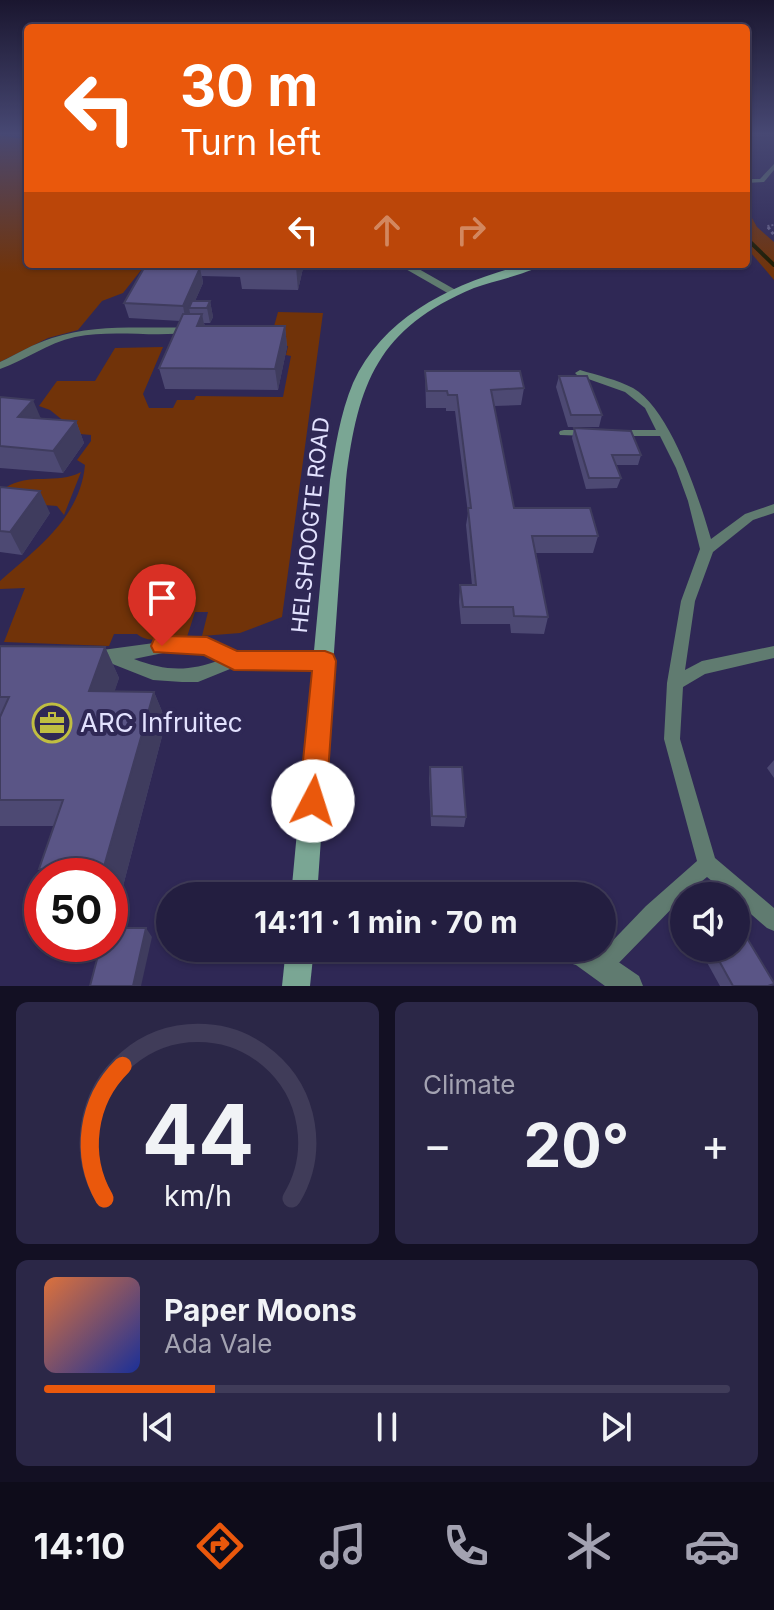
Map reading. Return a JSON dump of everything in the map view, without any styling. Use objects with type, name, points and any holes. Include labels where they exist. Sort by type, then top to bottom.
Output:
[{"type":"main road","name":"HELSHOOGTE ROAD","points":[[305,882],[339,486],[352,398],[375,355],[393,335],[426,308],[455,293],[527,268]]},
{"type":"main road","points":[[296,986],[299,962]]},
{"type":"street","points":[[409,268],[455,293]]},
{"type":"street","points":[[598,962],[629,986]]},
{"type":"lane","points":[[0,366],[53,340],[86,332],[195,330]]},
{"type":"lane","points":[[580,373],[618,385],[649,406],[694,501],[707,549]]},
{"type":"lane","points":[[564,433],[664,433]]},
{"type":"lane","points":[[774,508],[749,517],[707,549],[688,601],[675,683],[672,739],[707,864],[774,921]]},
{"type":"lane","points":[[82,656],[112,657],[162,646],[207,646],[234,661]]},
{"type":"lane","points":[[675,683],[702,668],[774,652]]},
{"type":"lane","points":[[112,657],[153,673],[182,675],[198,675],[234,661],[325,661]]},
{"type":"lane","points":[[603,965],[653,913],[707,864]]},
{"type":"path","points":[[774,225],[767,226],[774,235]]},
{"type":"shaded area","points":[[0,181],[24,181],[24,268],[143,268],[123,293],[102,301],[78,330],[48,338],[0,362]]},
{"type":"shaded area","points":[[750,218],[774,242],[774,280],[750,252]]},
{"type":"shaded area","points":[[278,312],[323,313],[282,617],[240,633],[202,636],[208,612],[195,612],[187,637],[154,640],[137,634],[114,634],[109,646],[4,642],[25,588],[0,589],[0,581],[42,544],[66,516],[75,501],[85,465],[77,460],[91,441],[91,435],[80,434],[50,410],[39,406],[57,381],[95,381],[115,348],[163,347],[143,394],[149,408],[173,408],[177,400],[194,400],[196,396],[283,397],[291,356],[286,355],[288,346],[217,346],[273,330]]},
{"type":"shaded area","points":[[81,472],[64,515],[57,506],[44,505],[5,488],[14,483],[62,478]]},
{"type":"building","points":[[144,268],[200,268],[183,306],[124,303]]},
{"type":"building","points":[[192,301],[210,301],[207,308],[189,308]]},
{"type":"building","points":[[183,314],[202,314],[197,326],[285,326],[275,369],[159,368]]},
{"type":"building","points":[[425,371],[520,371],[524,388],[491,390],[514,508],[590,508],[598,536],[532,536],[548,617],[514,616],[513,607],[463,607],[460,585],[476,585],[468,508],[471,508],[457,395],[448,395],[447,391],[427,391]]},
{"type":"building","points":[[559,376],[587,376],[602,415],[571,415]]},
{"type":"building","points":[[0,397],[33,400],[18,417],[76,421],[53,451],[0,446]]},
{"type":"building","points":[[574,428],[631,431],[641,455],[612,455],[621,478],[589,478]]},
{"type":"building","points":[[0,487],[40,491],[10,532],[0,531]]},
{"type":"building","points":[[0,646],[105,647],[89,691],[154,692],[106,858],[43,858],[63,800],[0,800],[0,717],[9,697],[0,697]]},
{"type":"building","points":[[430,767],[462,767],[466,817],[432,816]]},
{"type":"building","points":[[128,928],[146,928],[133,986],[90,986],[96,962],[128,962]]},
{"type":"building","points":[[750,944],[774,984],[733,986],[720,962],[750,962]]},
{"type":"waterway","points":[[750,242],[774,265]]},
{"type":"place","name":"ARC Infruitec","points":[[52,723]]},
{"type":"route","points":[[162,646],[207,646],[234,661],[325,661],[313,801]]}]
